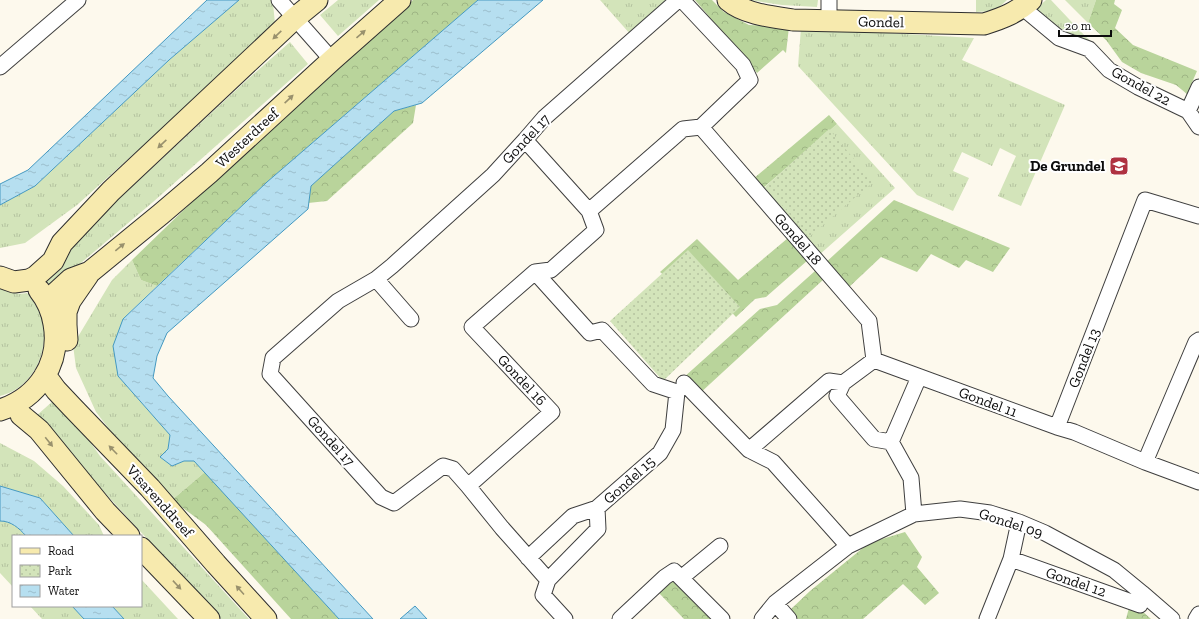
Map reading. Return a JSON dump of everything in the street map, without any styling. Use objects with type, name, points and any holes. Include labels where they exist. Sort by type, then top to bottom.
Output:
[{"type":"main road","points":[[11,273],[35,277],[53,261],[62,243],[112,191],[295,18],[316,0]]},
{"type":"main road","name":"Westerdreef","points":[[49,380],[61,368],[65,355],[67,340],[66,312],[70,300],[90,272],[209,173],[400,0]]},
{"type":"main road","name":"Gondel","points":[[728,0],[734,5],[762,15],[793,20],[984,24],[1007,17],[1027,4]]},
{"type":"main road","name":"Westerdreef","points":[[47,301],[71,279],[90,272]]},
{"type":"main road","points":[[0,421],[21,415],[46,396],[56,342],[53,320],[47,301],[39,290],[11,273]]},
{"type":"main road","points":[[0,410],[19,403],[38,385],[49,380]]},
{"type":"main road","name":"Visarenddreef","points":[[49,380],[72,407],[150,488],[266,619]]},
{"type":"main road","points":[[21,415],[39,430],[105,511],[128,535]]},
{"type":"main road","points":[[142,549],[209,619]]},
{"type":"street","points":[[0,67],[78,0]]},
{"type":"street","points":[[279,0],[332,60]]},
{"type":"street","name":"Gondel 17","points":[[528,558],[453,469],[444,466],[394,503],[381,497],[270,374],[273,358],[338,301],[376,279],[392,266],[493,175],[526,140],[544,118],[678,0]]},
{"type":"street","points":[[590,211],[683,129],[702,127],[750,80],[743,65],[682,0]]},
{"type":"street","points":[[829,0],[829,21]]},
{"type":"street","name":"Gondel 22","points":[[1027,4],[1059,38],[1089,49],[1109,70],[1138,88],[1188,111],[1199,127]]},
{"type":"street","points":[[1188,111],[1199,87]]},
{"type":"street","name":"Gondel 18","points":[[702,127],[869,321],[874,360]]},
{"type":"street","name":"Gondel 16","points":[[468,486],[552,412],[472,327],[535,272],[551,270],[596,230],[590,211],[526,140]]},
{"type":"street","name":"Gondel 13","points":[[1057,427],[1145,200],[1199,216]]},
{"type":"street","name":"Gondel 15","points":[[528,558],[573,516],[597,508],[660,453],[673,430],[677,392],[653,384],[602,330],[590,333],[535,272]]},
{"type":"street","points":[[376,279],[411,319]]},
{"type":"street","points":[[1145,462],[1196,342],[1199,340]]},
{"type":"street","points":[[874,360],[843,384],[837,396],[874,439],[891,442],[912,478],[914,514]]},
{"type":"street","name":"Gondel 11","points":[[874,360],[1057,427]]},
{"type":"street","points":[[891,442],[919,377]]},
{"type":"street","points":[[749,450],[829,381],[843,384]]},
{"type":"street","points":[[684,383],[749,450],[773,462],[848,546]]},
{"type":"street","points":[[1057,427],[1074,432],[1145,462],[1199,482]]},
{"type":"street","name":"Gondel 15","points":[[548,580],[598,530],[597,508]]},
{"type":"street","name":"Gondel 09","points":[[762,619],[775,603],[848,546],[914,514],[960,509],[990,513],[1019,522],[1045,533],[1114,570],[1172,619]]},
{"type":"street","points":[[988,619],[1011,559],[1019,522]]},
{"type":"street","points":[[681,578],[720,546]]},
{"type":"street","points":[[528,558],[548,580],[543,595],[564,619]]},
{"type":"street","name":"Gondel 12","points":[[1011,559],[1140,605]]},
{"type":"street","points":[[620,619],[665,577],[674,572],[722,619]]},
{"type":"street","points":[[775,603],[789,619]]},
{"type":"street","points":[[1196,619],[1199,614]]},
{"type":"green space","points":[[239,0],[271,0],[273,3],[275,24],[208,87],[77,205],[25,243],[0,248],[0,205],[35,186],[169,60]]},
{"type":"green space","points":[[338,0],[379,0],[338,36],[320,15]]},
{"type":"green space","points":[[413,0],[478,0],[267,182],[157,286],[141,280],[132,260],[253,143]]},
{"type":"green space","points":[[600,0],[669,0],[631,35]]},
{"type":"green space","points":[[695,0],[712,0],[724,12],[749,25],[789,27],[786,53],[783,50],[757,73]]},
{"type":"green space","points":[[750,0],[818,0],[817,7],[782,5]]},
{"type":"green space","points":[[976,0],[1007,0],[995,11],[976,12]]},
{"type":"green space","points":[[1046,0],[1051,0],[1085,36],[1099,48],[1075,36],[1057,30],[1040,19],[1037,8]]},
{"type":"green space","points":[[1065,0],[1096,0],[1088,23]]},
{"type":"green space","points":[[1096,0],[1115,0],[1114,4],[1122,10],[1115,28],[1133,45],[1197,71],[1187,94],[1176,85],[1141,73],[1122,62],[1106,40],[1088,23]]},
{"type":"green space","points":[[801,28],[974,38],[962,60],[1065,105],[1021,206],[998,196],[1016,156],[1000,148],[992,166],[962,152],[953,171],[969,178],[953,211],[917,195],[798,66]]},
{"type":"green space","points":[[290,42],[308,64],[153,202],[49,290],[41,281],[93,223]]},
{"type":"green space","points":[[416,105],[413,123],[327,201],[308,203],[311,186],[394,111]]},
{"type":"green space","points":[[829,115],[837,124],[762,189],[753,179]]},
{"type":"green space","points":[[837,124],[895,188],[819,255],[762,190]]},
{"type":"green space","points":[[829,129],[873,182],[809,237],[766,186]]},
{"type":"green space","points":[[894,200],[1010,248],[993,272],[966,260],[959,268],[931,254],[917,272],[881,257],[848,288],[824,264]]},
{"type":"green space","points":[[788,238],[808,260],[766,297],[755,299],[736,317],[690,268],[674,284],[660,272],[697,239],[738,280]]},
{"type":"green space","points":[[688,250],[740,307],[663,381],[610,321]]},
{"type":"green space","points":[[132,260],[141,280],[157,286],[123,319],[118,376],[170,435],[168,449],[160,457],[172,466],[184,461],[194,461],[205,472],[172,500],[116,438],[96,412],[76,368],[73,345],[112,280]]},
{"type":"green space","points":[[815,271],[824,279],[698,395],[683,378],[760,309],[777,305]]},
{"type":"green space","points":[[0,288],[13,293],[28,294],[41,316],[44,335],[40,358],[29,378],[21,386],[0,396]]},
{"type":"green space","points":[[53,401],[81,429],[100,456],[249,619],[221,619],[80,466],[36,416]]},
{"type":"green space","points":[[0,443],[34,461],[63,486],[99,525],[104,535],[73,535],[40,498],[0,486]]},
{"type":"green space","points":[[205,472],[339,619],[291,619],[206,525],[172,500]]},
{"type":"green space","points":[[0,521],[4,521],[21,530],[25,535],[12,535],[12,586],[0,573]]},
{"type":"green space","points":[[905,532],[922,557],[917,567],[939,593],[925,605],[903,584],[863,619],[798,619],[790,610],[810,591],[869,543]]},
{"type":"green space","points":[[676,578],[718,619],[684,619],[659,593]]},
{"type":"green space","points":[[142,580],[178,619],[124,619],[113,607],[142,607]]},
{"type":"green space","points":[[1130,604],[1141,610],[1151,619],[1126,619]]},
{"type":"green space","points":[[31,607],[73,607],[84,619],[42,619]]},
{"type":"water","points":[[207,0],[239,0],[169,60],[35,186],[0,205],[0,184],[28,170]]},
{"type":"water","points":[[478,0],[543,0],[422,103],[394,111],[311,186],[308,209],[167,333],[157,356],[153,378],[373,619],[339,619],[194,461],[184,461],[172,466],[160,457],[168,449],[170,435],[118,376],[113,346],[123,319],[267,182]]},
{"type":"water","points":[[0,486],[40,498],[73,535],[25,535],[21,530],[8,522],[0,521]]},
{"type":"water","points":[[415,606],[427,619],[400,619]]},
{"type":"water","points":[[73,607],[113,607],[124,619],[84,619]]},
{"type":"place","name":"De Grundel","points":[[1119,166]]}]
